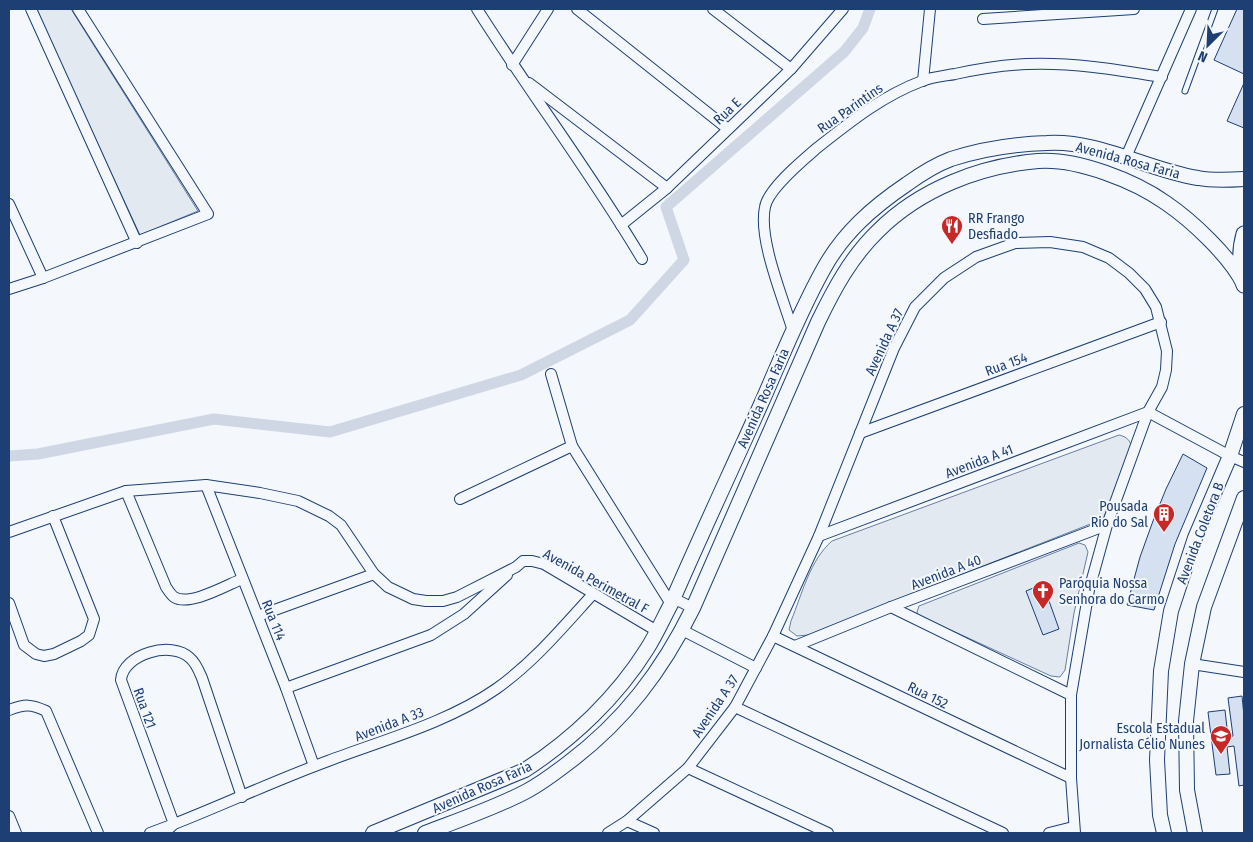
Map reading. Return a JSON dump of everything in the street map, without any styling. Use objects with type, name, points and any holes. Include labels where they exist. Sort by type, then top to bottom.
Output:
[{"type":"main road","points":[[1244,234],[1241,244],[1240,262],[1244,286]]},
{"type":"street","points":[[31,9],[137,243]]},
{"type":"street","points":[[9,289],[137,243],[208,214],[78,9]]},
{"type":"street","points":[[477,9],[642,259]]},
{"type":"street","points":[[512,64],[548,9]]},
{"type":"street","points":[[577,9],[728,129]]},
{"type":"street","points":[[713,9],[791,68]]},
{"type":"street","name":"Rua E","points":[[621,225],[667,188],[791,68],[843,9]]},
{"type":"street","points":[[923,81],[930,9]]},
{"type":"street","points":[[983,19],[1134,9]]},
{"type":"street","points":[[1126,157],[1191,9]]},
{"type":"street","name":"Rua Parintins","points":[[793,331],[766,243],[763,222],[765,204],[777,186],[788,175],[851,121],[887,97],[923,81],[972,70],[1027,64],[1101,68],[1162,77]]},
{"type":"street","points":[[522,78],[667,188]]},
{"type":"street","name":"Avenida Rosa Faria","points":[[373,833],[510,777],[544,758],[583,725],[610,697],[632,670],[648,648],[672,601],[793,331],[823,270],[858,221],[883,200],[925,171],[949,160],[982,150],[1048,143],[1075,144],[1104,150],[1162,170],[1198,178],[1244,179]]},
{"type":"street","name":"Avenida Rosa Faria","points":[[426,833],[528,791],[577,756],[603,734],[644,690],[661,666],[693,608],[836,285],[863,247],[896,214],[919,199],[958,179],[989,170],[1040,161],[1068,164],[1109,173],[1156,195],[1184,215],[1218,251],[1244,286]]},
{"type":"street","points":[[9,204],[43,278]]},
{"type":"street","name":"Avenida A 37","points":[[608,833],[627,821],[688,768],[735,706],[773,636],[819,536],[894,348],[916,307],[944,278],[976,257],[1015,243],[1050,242],[1083,247],[1109,258],[1129,273],[1145,289],[1156,306],[1168,351],[1162,388],[1148,412],[1107,525],[1089,590],[1071,695],[1071,778],[1074,830]]},
{"type":"street","name":"Rua 154","points":[[860,433],[1161,322]]},
{"type":"street","points":[[551,374],[572,446],[672,601],[693,608]]},
{"type":"street","points":[[761,403],[780,411]]},
{"type":"street","points":[[1148,412],[1244,462]]},
{"type":"street","name":"Avenida A 41","points":[[819,536],[1148,412]]},
{"type":"street","name":"Avenida Coletora B","points":[[1164,833],[1160,814],[1157,760],[1161,672],[1171,611],[1195,538],[1230,456],[1244,414]]},
{"type":"street","points":[[460,499],[572,446]]},
{"type":"street","name":"Avenida Perimetral F","points":[[9,532],[126,491],[206,485],[260,493],[298,501],[329,516],[341,525],[374,574],[388,587],[413,599],[443,601],[457,597],[523,561],[544,564],[657,631]]},
{"type":"street","name":"Rua 114","points":[[206,485],[286,688],[314,766]]},
{"type":"street","points":[[126,491],[166,587],[173,596],[183,600],[193,599],[242,579]]},
{"type":"street","name":"Avenida Coletora B","points":[[1195,833],[1187,790],[1186,721],[1192,664],[1204,608],[1244,498]]},
{"type":"street","points":[[9,603],[24,645],[36,654],[44,656],[54,654],[89,635],[94,619],[53,516]]},
{"type":"street","name":"Avenida A 40","points":[[795,646],[891,607],[1107,525]]},
{"type":"street","points":[[286,688],[431,635],[464,614],[516,566]]},
{"type":"street","points":[[258,616],[374,574]]},
{"type":"street","name":"Avenida A 33","points":[[164,833],[174,824],[314,766],[434,721],[472,703],[494,690],[537,656],[593,594]]},
{"type":"street","points":[[891,607],[1071,695]]},
{"type":"street","points":[[682,630],[756,668]]},
{"type":"street","name":"Rua 152","points":[[773,636],[1071,778]]},
{"type":"street","name":"Rua 121","points":[[174,824],[122,680],[123,672],[128,664],[148,653],[166,648],[172,649],[186,654],[196,665],[242,797]]},
{"type":"street","points":[[1192,664],[1244,672]]},
{"type":"street","points":[[9,710],[19,706],[33,705],[46,711],[98,833]]},
{"type":"street","points":[[735,706],[1003,833]]},
{"type":"street","points":[[688,768],[828,833]]},
{"type":"street","points":[[9,816],[16,833]]},
{"type":"street","points":[[627,821],[654,833]]},
{"type":"street","points":[[150,833],[174,824]]},
{"type":"street","points":[[1049,833],[1074,830]]},
{"type":"lane","points":[[1185,91],[1215,9]]},
{"type":"shaded area","points":[[35,9],[71,9],[198,211],[140,235]]},
{"type":"shaded area","points":[[1119,435],[1128,439],[1132,448],[1104,517],[1098,521],[808,635],[797,636],[789,630],[812,568],[824,549],[832,541]]},
{"type":"shaded area","points":[[1079,543],[1085,545],[1088,552],[1074,613],[1065,670],[1060,677],[1051,676],[918,615],[919,606]]},
{"type":"building","points":[[1237,9],[1244,9],[1244,74],[1214,60]]},
{"type":"building","points":[[1244,83],[1244,128],[1227,121]]},
{"type":"building","name":"Pousada Rio do Sal","points":[[1183,454],[1207,468],[1175,544],[1154,610],[1127,605],[1140,557],[1153,521]]},
{"type":"building","name":"Paróquia Nossa Senhora do Carmo","points":[[1043,584],[1059,629],[1043,635],[1026,591]]},
{"type":"building","points":[[1242,696],[1244,716],[1244,785],[1239,786],[1234,746],[1227,747],[1230,774],[1216,775],[1208,712],[1225,710],[1228,737],[1233,736],[1228,698]]},
{"type":"waterway","points":[[9,456],[38,454],[214,419],[330,432],[521,375],[630,320],[684,260],[666,207],[844,52],[863,28],[870,9]]},
{"type":"place","name":"RR Frango Desfiado","points":[[952,245]]},
{"type":"place","name":"Pousada Rio do Sal","points":[[1164,533]]},
{"type":"place","name":"Paróquia Nossa Senhora do Carmo","points":[[1043,610]]},
{"type":"place","name":"Escola Estadual Jornalista Célio Nunes","points":[[1221,755]]}]
